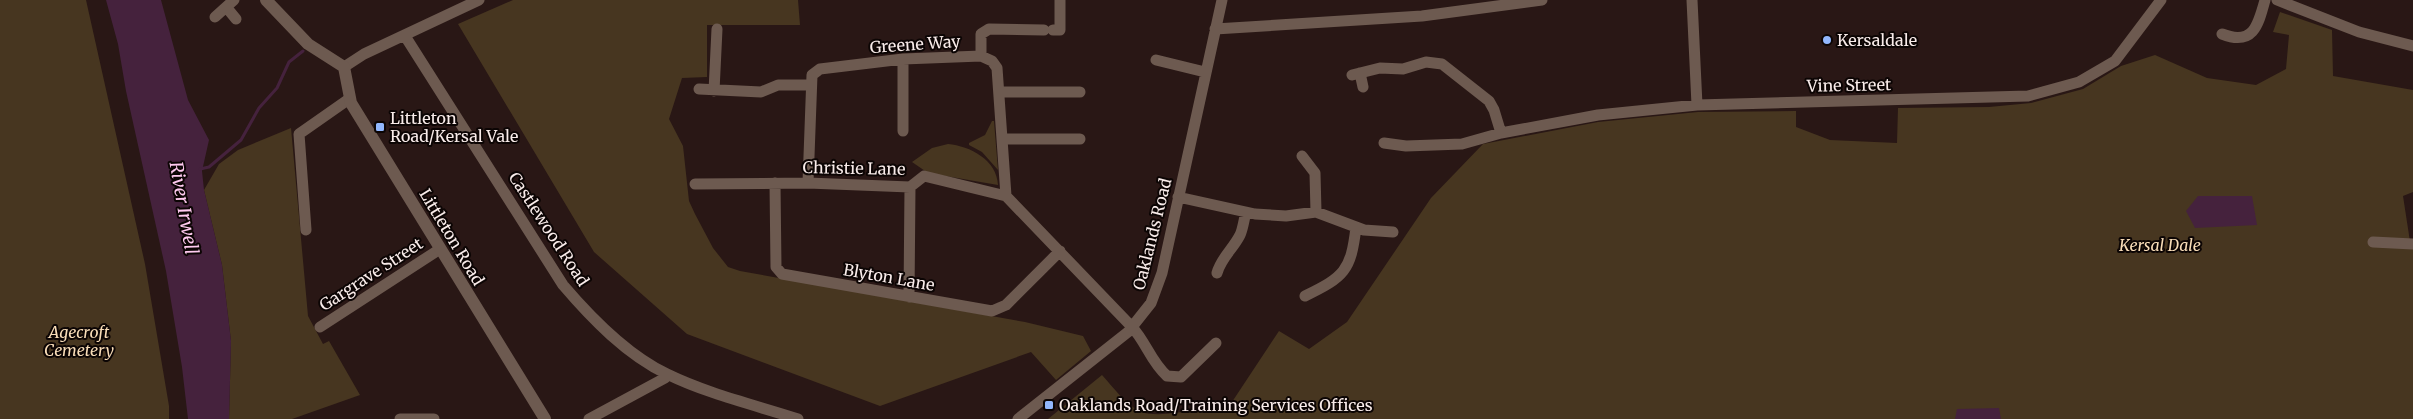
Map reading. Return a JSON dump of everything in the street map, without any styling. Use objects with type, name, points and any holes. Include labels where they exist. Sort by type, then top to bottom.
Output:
[{"type":"street","points":[[266,0],[308,44],[344,67],[364,54],[479,0]]},
{"type":"street","points":[[981,56],[982,34],[989,29],[1052,30],[1060,0]]},
{"type":"street","name":"Oaklands Road","points":[[1018,419],[1132,327],[1143,316],[1158,289],[1222,0]]},
{"type":"street","points":[[1216,29],[1422,16],[1542,0]]},
{"type":"street","points":[[1692,0],[1697,105]]},
{"type":"street","name":"Vine Street","points":[[1391,148],[1462,144],[1501,133],[1598,115],[1697,105],[2028,96],[2079,82],[2115,61],[2161,0]]},
{"type":"street","points":[[2222,34],[2236,39],[2251,34],[2256,28],[2265,0]]},
{"type":"street","points":[[2277,0],[2359,32],[2413,46]]},
{"type":"street","points":[[215,17],[230,4],[236,19]]},
{"type":"street","points":[[714,91],[717,29]]},
{"type":"street","name":"Castlewood Road","points":[[405,36],[563,285],[610,334],[667,374],[769,414],[798,419]]},
{"type":"street","name":"Greene Way","points":[[811,85],[812,75],[820,69],[902,59],[981,56],[989,58],[995,64],[999,92],[1006,196]]},
{"type":"street","points":[[901,131],[902,59]]},
{"type":"street","points":[[1156,60],[1205,72]]},
{"type":"street","points":[[1363,87],[1356,74],[1380,68],[1403,69],[1426,62],[1442,64],[1489,101],[1494,110],[1501,133]]},
{"type":"street","name":"Littleton Road","points":[[344,67],[349,99],[545,419]]},
{"type":"street","points":[[699,89],[761,92],[778,85],[811,85],[808,183]]},
{"type":"street","points":[[999,92],[1080,92]]},
{"type":"street","points":[[306,230],[298,134],[349,99]]},
{"type":"street","points":[[1002,139],[1080,139]]},
{"type":"street","points":[[1302,156],[1315,173],[1316,212]]},
{"type":"street","name":"Christie Lane","points":[[695,184],[808,183],[910,187],[924,176],[1006,196]]},
{"type":"street","name":"Blyton Lane","points":[[775,183],[776,267],[782,274],[992,310],[1006,305],[1060,252]]},
{"type":"street","points":[[909,297],[910,187]]},
{"type":"street","points":[[1006,196],[1142,338],[1151,358],[1167,376],[1181,377],[1216,343]]},
{"type":"street","points":[[1178,197],[1246,212],[1286,216],[1316,212],[1356,227],[1393,232]]},
{"type":"street","points":[[1217,273],[1220,261],[1230,252],[1241,234],[1246,212]]},
{"type":"street","points":[[1305,296],[1333,282],[1346,269],[1353,252],[1356,227]]},
{"type":"street","points":[[2373,242],[2413,244]]},
{"type":"street","name":"Gargrave Street","points":[[320,327],[440,249]]},
{"type":"street","points":[[1203,355],[1212,364]]},
{"type":"street","points":[[589,419],[665,378],[667,374]]},
{"type":"street","points":[[400,419],[434,419]]},
{"type":"green space","name":"Agecroft Cemetery","points":[[0,0],[86,0],[145,264],[169,406],[169,419],[0,419]]},
{"type":"green space","points":[[513,0],[798,0],[800,25],[707,25],[707,77],[682,78],[669,119],[683,146],[689,201],[713,248],[728,267],[740,271],[1025,322],[1083,336],[1091,351],[1056,380],[1031,352],[880,406],[687,334],[594,252],[458,24]]},
{"type":"green space","name":"Kersal Dale","points":[[2280,12],[2332,30],[2333,76],[2413,90],[2413,192],[2403,196],[2411,248],[2413,248],[2413,419],[1048,419],[1102,375],[1135,409],[1150,414],[1173,413],[1232,402],[1279,331],[1309,349],[1347,322],[1431,198],[1483,144],[1598,122],[1698,112],[1796,111],[1796,127],[1830,140],[1897,143],[1898,108],[1989,107],[2031,103],[2083,89],[2121,66],[2155,55],[2207,78],[2256,85],[2286,69],[2289,35],[2273,32]]},
{"type":"green space","points":[[992,121],[994,121],[998,170],[982,152],[969,145],[969,143],[985,135]]},
{"type":"green space","points":[[291,128],[308,316],[323,344],[329,341],[360,395],[292,419],[229,419],[231,341],[222,265],[204,190],[219,164],[238,150]]},
{"type":"green space","points":[[948,144],[965,148],[981,156],[993,168],[998,185],[928,173],[912,162],[932,148]]},
{"type":"water","name":"River Irwell","points":[[106,0],[161,0],[188,100],[209,140],[202,171],[204,190],[222,265],[231,341],[229,419],[188,419],[182,367],[166,271],[126,91],[118,44]]},
{"type":"water","points":[[2198,196],[2252,196],[2257,225],[2195,228],[2186,211]]},
{"type":"water","points":[[1999,408],[2001,419],[1955,419],[1957,409]]},
{"type":"waterway","points":[[200,169],[209,167],[241,140],[259,108],[277,88],[289,62],[303,51]]},
{"type":"place","name":"Kersaldale","points":[[1827,40]]},
{"type":"place","name":"Littleton Road/Kersal Vale","points":[[380,127]]},
{"type":"place","name":"Oaklands Road/Training Services Offices","points":[[1049,405]]}]
